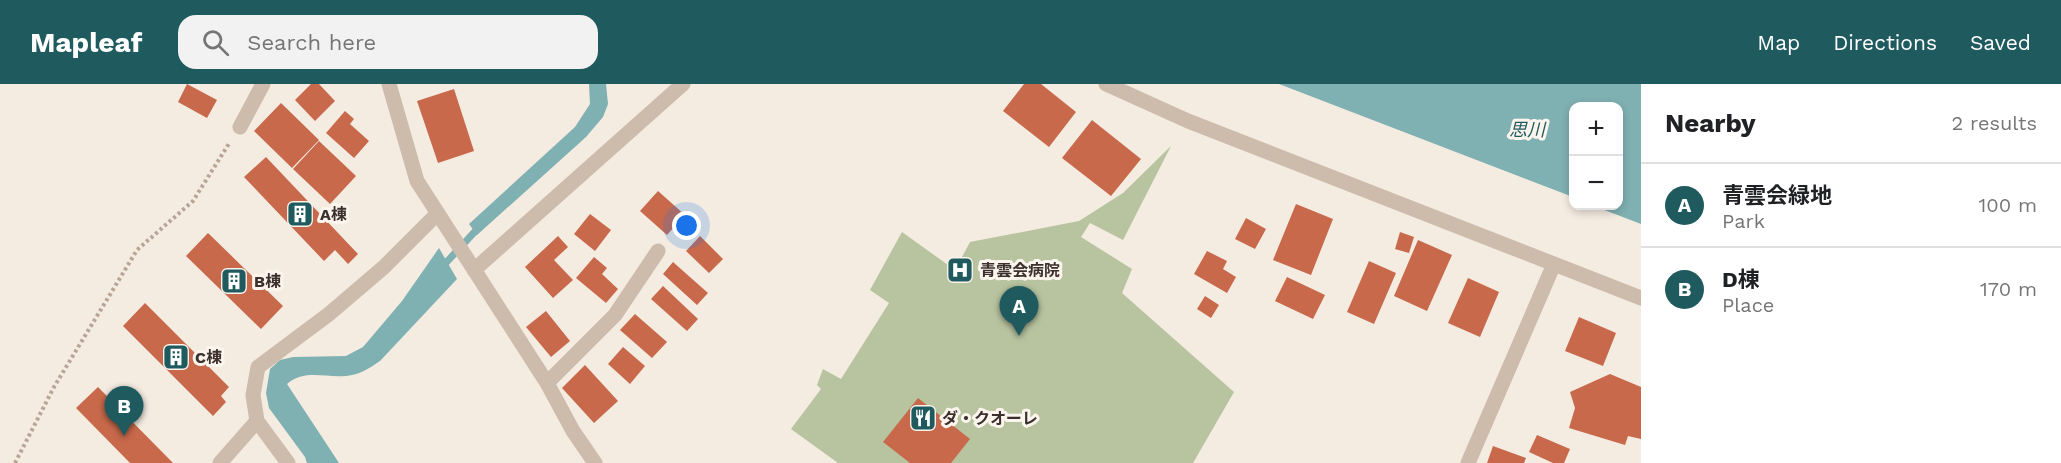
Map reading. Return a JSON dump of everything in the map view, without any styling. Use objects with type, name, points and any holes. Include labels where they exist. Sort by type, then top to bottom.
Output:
[{"type":"street","points":[[240,127],[262,84]]},
{"type":"street","points":[[389,84],[417,181],[547,383],[573,431],[595,463]]},
{"type":"street","points":[[474,270],[683,84]]},
{"type":"street","points":[[1106,84],[1188,121],[1641,298]]},
{"type":"street","points":[[288,463],[257,421],[253,395],[258,367],[329,314],[384,267],[437,214]]},
{"type":"street","points":[[547,383],[615,315],[658,251]]},
{"type":"street","points":[[1468,463],[1554,264]]},
{"type":"street","points":[[220,463],[257,421]]},
{"type":"path","points":[[15,463],[54,387],[137,250],[193,201],[240,127]]},
{"type":"green space","points":[[1171,146],[1123,240],[1090,223],[1081,237],[1132,269],[1122,293],[1234,392],[1193,463],[838,463],[791,429],[821,389],[817,385],[823,369],[841,379],[889,303],[870,290],[902,232],[955,270],[970,242],[1079,221],[1123,193]]},
{"type":"water","points":[[589,84],[606,84],[608,104],[603,117],[586,137],[477,235],[469,224],[575,127],[590,104]]},
{"type":"water","name":"思川","points":[[1279,84],[1641,84],[1641,224],[1604,210],[1623,210],[1623,102],[1569,102],[1569,195]]},
{"type":"water","points":[[439,248],[457,279],[380,361],[355,374],[346,376],[308,375],[294,379],[287,384],[339,463],[307,463],[269,408],[266,393],[270,369],[280,360],[293,357],[346,356],[363,347],[402,301]]},
{"type":"building","points":[[187,84],[217,100],[207,118],[178,102]]},
{"type":"building","points":[[311,84],[319,84],[335,101],[315,121],[295,100]]},
{"type":"building","points":[[1024,84],[1041,84],[1076,112],[1049,147],[1003,111]]},
{"type":"building","points":[[454,89],[474,151],[438,163],[417,101]]},
{"type":"building","points":[[281,103],[319,140],[292,168],[254,131]]},
{"type":"building","points":[[345,111],[354,119],[350,124],[369,141],[354,158],[326,133]]},
{"type":"building","points":[[1092,120],[1141,159],[1111,196],[1062,158]]},
{"type":"building","points":[[319,141],[356,176],[330,204],[293,169]]},
{"type":"building","name":"A棟","points":[[266,157],[358,254],[348,264],[335,250],[324,261],[244,177]]},
{"type":"building","points":[[658,191],[685,215],[667,235],[640,211]]},
{"type":"building","points":[[1296,204],[1333,219],[1311,275],[1273,260]]},
{"type":"building","points":[[590,214],[611,230],[595,251],[574,234]]},
{"type":"building","points":[[1246,218],[1266,229],[1255,249],[1235,239]]},
{"type":"building","points":[[1400,232],[1414,237],[1409,253],[1395,249]]},
{"type":"building","name":"B棟","points":[[208,233],[283,306],[261,329],[186,256]]},
{"type":"building","points":[[558,236],[568,247],[554,260],[573,280],[553,298],[525,267]]},
{"type":"building","points":[[700,236],[723,259],[709,273],[686,251]]},
{"type":"building","points":[[1418,240],[1452,255],[1427,311],[1394,296]]},
{"type":"building","points":[[1207,251],[1227,261],[1223,269],[1236,277],[1227,293],[1194,274]]},
{"type":"building","points":[[594,257],[607,268],[602,274],[618,289],[606,303],[576,278]]},
{"type":"building","points":[[1369,261],[1396,273],[1374,324],[1347,312]]},
{"type":"building","points":[[673,262],[708,293],[697,305],[663,274]]},
{"type":"building","points":[[1287,277],[1325,295],[1313,319],[1275,301]]},
{"type":"building","points":[[1468,278],[1499,292],[1480,337],[1448,323]]},
{"type":"building","points":[[663,286],[698,319],[687,331],[651,299]]},
{"type":"building","points":[[1205,296],[1219,305],[1211,318],[1197,309]]},
{"type":"building","name":"C棟","points":[[145,303],[229,387],[221,396],[226,402],[213,416],[123,326]]},
{"type":"building","points":[[546,311],[570,341],[551,357],[526,327]]},
{"type":"building","points":[[635,314],[667,342],[652,358],[620,330]]},
{"type":"building","points":[[1579,317],[1616,333],[1603,366],[1565,351]]},
{"type":"building","points":[[623,347],[645,366],[630,384],[608,364]]},
{"type":"building","points":[[585,365],[618,401],[594,423],[562,388]]},
{"type":"building","points":[[1610,374],[1641,387],[1641,439],[1628,436],[1625,445],[1569,428],[1575,408],[1570,392]]},
{"type":"building","points":[[98,387],[173,463],[130,463],[76,408]]},
{"type":"building","name":"ダ・クオーレ","points":[[918,398],[970,439],[951,463],[910,463],[883,442]]},
{"type":"building","points":[[1537,435],[1570,449],[1564,463],[1553,463],[1529,452]]},
{"type":"building","points":[[1493,446],[1526,458],[1524,463],[1487,463]]},
{"type":"waterway","points":[[442,267],[481,225]]},
{"type":"place","name":"A棟","points":[[300,214]]},
{"type":"place","name":"青雲会病院","points":[[960,270]]},
{"type":"place","name":"B棟","points":[[234,281]]},
{"type":"place","name":"青雲会緑地","points":[[1019,336]]},
{"type":"place","name":"C棟","points":[[176,357]]},
{"type":"place","name":"ダ・クオーレ","points":[[923,418]]},
{"type":"place","name":"D棟","points":[[124,436]]}]
